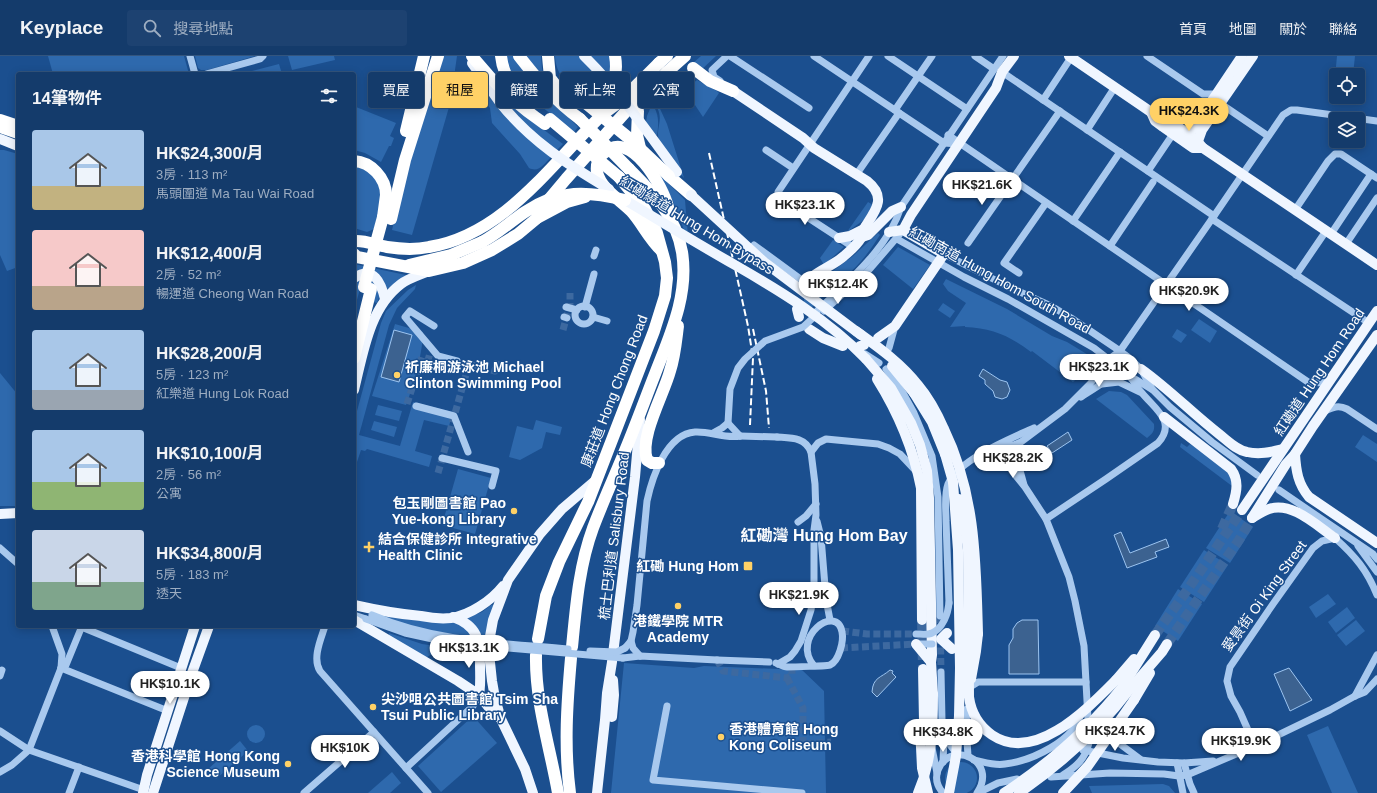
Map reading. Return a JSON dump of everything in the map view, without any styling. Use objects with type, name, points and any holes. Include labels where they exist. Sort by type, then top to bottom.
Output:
[{"type":"highway","points":[[387,218],[424,56]]},
{"type":"highway","points":[[356,320],[438,56]]},
{"type":"highway","points":[[472,56],[498,86],[516,102],[545,124],[592,149]]},
{"type":"highway","points":[[501,56],[503,67],[514,90],[592,149]]},
{"type":"highway","points":[[519,56],[532,73],[560,94]]},
{"type":"highway","points":[[602,115],[615,82],[615,56]]},
{"type":"highway","points":[[657,72],[664,64],[685,56]]},
{"type":"highway","points":[[548,61],[560,84]]},
{"type":"highway","points":[[692,68],[710,81],[733,91]]},
{"type":"highway","points":[[357,239],[386,247],[420,248],[438,246],[476,232],[526,194],[602,115],[638,89]]},
{"type":"highway","points":[[536,219],[545,204],[592,149],[629,108],[638,100]]},
{"type":"highway","points":[[572,108],[580,120],[648,189],[671,218]]},
{"type":"highway","points":[[580,108],[630,139],[691,195]]},
{"type":"highway","points":[[639,108],[637,120],[637,135],[643,160],[663,194],[679,240],[683,263],[682,287],[675,349],[670,372],[653,416],[647,437],[646,456],[649,462],[659,463]]},
{"type":"highway","points":[[0,120],[16,125]]},
{"type":"highway","points":[[0,127],[16,132]]},
{"type":"highway","points":[[1,138],[16,136]]},
{"type":"highway","points":[[643,160],[627,149],[618,147],[611,148],[603,153],[597,164],[598,174],[602,183],[630,211],[652,241],[663,252]]},
{"type":"highway","name":"康莊道 Hong Chong Road","points":[[592,149],[640,201],[650,216],[663,252],[667,278],[663,306],[596,480]]},
{"type":"highway","points":[[356,162],[369,166],[382,180],[386,194],[387,218]]},
{"type":"highway","points":[[404,267],[451,255],[482,242],[531,208],[554,197],[587,193],[626,200]]},
{"type":"highway","points":[[356,256],[429,271],[463,263],[479,257],[518,234],[536,219],[567,202],[582,198],[595,198],[608,200],[630,211]]},
{"type":"highway","points":[[356,347],[367,288]]},
{"type":"highway","points":[[570,793],[565,734],[578,586],[588,544],[598,515],[640,412],[679,307]]},
{"type":"highway","points":[[538,639],[546,596],[559,562],[588,502],[596,480]]},
{"type":"highway","points":[[536,655],[536,680],[541,712],[558,793]]},
{"type":"main road","name":"紅磡繞道 Hung Hom Bypass","points":[[467,56],[510,115],[542,146],[626,200],[768,284],[824,322],[849,342],[864,351],[891,388],[911,424],[920,445],[926,471],[930,506],[935,639],[927,666]]},
{"type":"main road","name":"紅磡繞道 Hung Hom Bypass","points":[[584,56],[604,75],[640,120],[691,195],[764,262],[856,331],[893,368],[911,390],[922,406],[939,439],[953,482],[958,550],[958,734],[956,756],[949,793]]},
{"type":"main road","points":[[896,233],[911,215],[996,88],[998,71],[1014,56]]},
{"type":"main road","points":[[1201,144],[1202,130],[1242,56]]},
{"type":"main road","points":[[1189,135],[1253,56]]},
{"type":"main road","points":[[1071,57],[1151,112],[1160,115],[1242,174],[1377,265]]},
{"type":"main road","points":[[733,91],[798,134],[814,148],[872,185],[876,192],[878,199],[876,211],[853,247],[843,257],[805,284]]},
{"type":"main road","points":[[1151,112],[1155,121],[1193,148],[1201,144]]},
{"type":"main road","points":[[0,114],[16,119]]},
{"type":"main road","points":[[1173,134],[1189,135],[1202,130]]},
{"type":"main road","points":[[1,138],[16,145]]},
{"type":"main road","points":[[839,238],[863,233],[868,235],[892,211],[901,207]]},
{"type":"main road","name":"紅磡南道 Hung Hom South Road","points":[[896,233],[942,258]]},
{"type":"main road","points":[[878,338],[895,326],[942,258]]},
{"type":"main road","points":[[356,382],[369,331],[385,299],[402,283],[429,271]]},
{"type":"main road","points":[[356,277],[360,274],[374,276],[379,281],[385,299]]},
{"type":"main road","name":"紅磡道 Hung Hom Road","points":[[1283,449],[1377,311]]},
{"type":"main road","points":[[809,329],[823,338],[843,346]]},
{"type":"main road","points":[[856,331],[896,362],[918,384],[934,408],[960,466],[974,534],[978,634],[970,686]]},
{"type":"main road","name":"紅磡道 Hung Hom Road","points":[[1295,454],[1377,335]]},
{"type":"main road","points":[[864,351],[904,429],[918,474],[921,488],[922,620]]},
{"type":"main road","points":[[1141,369],[1238,449],[1258,454],[1283,449]]},
{"type":"main road","name":"梳士巴利道 Salisbury Road","points":[[597,793],[607,693],[635,477],[640,412]]},
{"type":"main road","points":[[1164,417],[1231,470],[1236,477],[1238,486],[1238,507],[1283,449]]},
{"type":"main road","points":[[1295,454],[1286,464],[1252,518],[1268,509],[1275,507],[1286,508],[1295,511],[1335,538]]},
{"type":"main road","points":[[1295,454],[1296,473],[1303,490],[1309,497],[1377,543]]},
{"type":"main road","name":"康莊道 Hong Chong Road","points":[[533,793],[525,769],[501,719],[492,681],[489,642],[493,620],[508,580],[546,526],[562,509],[596,480]]},
{"type":"main road","points":[[953,482],[961,508],[968,549],[969,697],[974,714],[978,721],[988,731],[1003,740],[1016,743],[1034,742],[1046,736],[1071,720],[1096,700],[1154,637],[1123,686],[1090,723],[1042,766],[1004,793]]},
{"type":"main road","points":[[0,514],[16,513]]},
{"type":"main road","points":[[356,605],[393,614],[431,618],[453,617],[469,612],[482,604],[499,591],[508,580]]},
{"type":"main road","points":[[453,617],[469,626],[474,631],[478,639],[481,683],[479,695]]},
{"type":"main road","points":[[958,620],[935,639],[952,649],[959,659]]},
{"type":"main road","points":[[356,621],[479,695],[490,709],[501,719]]},
{"type":"main road","points":[[147,792],[168,710],[194,628]]},
{"type":"main road","points":[[147,792],[208,628]]},
{"type":"main road","points":[[916,639],[927,666],[933,730],[927,766],[918,793]]},
{"type":"main road","points":[[1019,793],[1060,762],[1090,735],[1115,708],[1165,648],[1138,694],[1088,766],[1063,793]]},
{"type":"main road","name":"梳士巴利道 Salisbury Road","points":[[604,793],[614,695],[612,662]]},
{"type":"main road","points":[[927,666],[924,721],[920,738],[922,768],[928,793]]},
{"type":"street","points":[[190,56],[194,72]]},
{"type":"street","points":[[213,72],[260,59],[263,56]]},
{"type":"street","points":[[727,56],[714,66],[712,75],[733,91]]},
{"type":"street","points":[[730,56],[809,108]]},
{"type":"street","points":[[814,56],[944,143],[959,144]]},
{"type":"street","points":[[853,247],[779,198],[778,192],[809,143],[869,56]]},
{"type":"street","points":[[888,56],[967,109]]},
{"type":"street","points":[[856,175],[932,56]]},
{"type":"street","points":[[975,56],[1060,111],[1296,275],[1369,323]]},
{"type":"street","points":[[740,436],[728,423],[730,389],[738,368],[745,359],[765,341],[803,327],[814,317],[821,314],[868,261],[896,233],[898,215],[901,207],[967,109],[998,71],[1003,56]]},
{"type":"street","points":[[1147,56],[1203,94],[1219,99],[1268,136]]},
{"type":"street","points":[[1043,100],[1071,57]]},
{"type":"street","points":[[1087,130],[1116,87]]},
{"type":"street","points":[[956,463],[971,460],[1001,444],[1014,446],[1021,442],[1066,409],[1090,384],[1109,359],[1120,350],[1283,115],[1288,111],[1297,110],[1377,121]]},
{"type":"street","points":[[968,243],[1060,111]]},
{"type":"street","points":[[1148,171],[1173,134]]},
{"type":"street","points":[[948,136],[1308,382],[1323,383],[1332,377]]},
{"type":"street","points":[[766,150],[793,168]]},
{"type":"street","points":[[1073,221],[1120,152]]},
{"type":"street","points":[[1295,210],[1328,161],[1335,154],[1341,154],[1374,176],[1328,232],[1296,275]]},
{"type":"street","points":[[1110,246],[1153,182]]},
{"type":"street","points":[[1346,244],[1377,198]]},
{"type":"street","points":[[1019,273],[1004,263],[1046,203]]},
{"type":"street","points":[[754,245],[805,284]]},
{"type":"street","name":"紅磡南道 Hung Hom South Road","points":[[942,258],[1051,306],[1120,350],[1141,369],[1153,390]]},
{"type":"street","name":"紅磡南道 Hung Hom South Road","points":[[942,258],[1078,338],[1109,359],[1130,376],[1153,390],[1170,407],[1212,442],[1257,475]]},
{"type":"street","points":[[585,307],[594,274]]},
{"type":"street","points":[[566,307],[577,310],[585,307],[590,309],[593,314],[592,320],[587,324],[579,322],[575,315],[577,310]]},
{"type":"street","points":[[434,326],[410,311],[405,317],[438,356],[446,356],[457,361],[456,364]]},
{"type":"street","points":[[593,317],[607,321]]},
{"type":"street","points":[[889,348],[895,326]]},
{"type":"street","points":[[1072,402],[1102,384],[1118,366],[1120,350]]},
{"type":"street","points":[[864,351],[879,363]]},
{"type":"street","points":[[886,369],[903,393],[917,420],[938,471],[940,616]]},
{"type":"street","name":"紅磡南道 Hung Hom South Road","points":[[1130,376],[1140,392],[1164,417]]},
{"type":"street","points":[[1102,384],[1120,382],[1140,392]]},
{"type":"street","points":[[416,406],[454,416],[468,452]]},
{"type":"street","points":[[1325,411],[1334,407],[1343,407],[1377,429]]},
{"type":"street","points":[[1046,519],[1106,480],[1158,443],[1164,435],[1166,428],[1164,417]]},
{"type":"street","points":[[713,433],[728,423]]},
{"type":"street","points":[[640,656],[633,648],[631,642],[637,605],[646,501],[650,484],[664,454],[681,436],[694,432],[713,433],[730,437],[740,436],[797,439],[808,445],[811,452],[816,504],[814,530],[814,591],[811,610],[801,640],[790,657],[778,664]]},
{"type":"street","points":[[811,452],[818,443],[826,439],[878,444],[900,454],[918,474]]},
{"type":"street","points":[[1001,444],[1009,457],[1016,460],[1018,463],[1025,487],[1046,519],[1068,577],[1075,601],[1084,646],[1088,719]]},
{"type":"street","points":[[442,458],[496,471],[492,486]]},
{"type":"street","points":[[916,639],[935,639],[947,614],[949,603],[946,491],[951,480],[971,460]]},
{"type":"street","points":[[1279,490],[1376,556]]},
{"type":"street","points":[[798,522],[806,516],[816,504]]},
{"type":"street","points":[[816,515],[821,537],[826,599],[830,620]]},
{"type":"street","points":[[1335,538],[1359,561],[1369,576],[1377,595]]},
{"type":"street","name":"愛景街 Oi King Street","points":[[1255,746],[1232,696],[1227,681],[1230,667],[1313,548],[1322,541],[1335,538]]},
{"type":"street","points":[[1353,541],[1377,572]]},
{"type":"street","points":[[0,548],[16,562]]},
{"type":"street","points":[[1369,576],[1377,581]]},
{"type":"street","points":[[356,607],[369,617],[405,633],[451,643],[605,657],[629,658],[640,656],[778,664],[786,667],[823,667],[831,665],[841,648],[842,631],[837,623],[830,620],[823,622],[818,626],[808,640],[807,654],[814,666]]},
{"type":"street","points":[[356,615],[369,617],[406,628],[450,638],[600,652],[617,652],[625,648],[631,642]]},
{"type":"street","points":[[0,772],[12,765],[29,750],[61,668],[62,654],[53,628]]},
{"type":"street","points":[[61,668],[66,665],[80,628]]},
{"type":"street","points":[[86,628],[181,668]]},
{"type":"street","points":[[324,628],[318,654],[318,668],[326,679],[428,793]]},
{"type":"street","points":[[59,643],[64,647],[69,647],[75,642]]},
{"type":"street","points":[[1355,696],[1377,655]]},
{"type":"street","points":[[61,668],[168,710]]},
{"type":"street","points":[[937,774],[943,762],[944,737],[942,720],[941,672]]},
{"type":"street","points":[[1051,777],[1110,773],[1164,774],[1179,776],[1188,775],[1255,746],[1330,710],[1364,692],[1377,678]]},
{"type":"street","points":[[970,686],[978,682],[1086,682]]},
{"type":"street","points":[[1086,690],[1094,713]]},
{"type":"street","points":[[1039,754],[1062,740],[1074,728],[1080,717],[1086,690]]},
{"type":"street","points":[[406,768],[473,706],[479,695]]},
{"type":"street","points":[[667,706],[653,780],[802,793]]},
{"type":"street","points":[[967,709],[966,725],[971,758],[982,769],[983,777],[981,787],[977,793]]},
{"type":"street","points":[[924,721],[933,754],[938,785],[943,793]]},
{"type":"street","points":[[1103,729],[1140,759]]},
{"type":"street","points":[[0,731],[29,750],[147,792]]},
{"type":"street","points":[[304,793],[374,732]]},
{"type":"street","points":[[944,737],[959,754],[991,764],[1005,764],[1039,754],[1057,751]]},
{"type":"street","points":[[1062,776],[1078,765],[1083,758],[1086,748],[1122,758],[1158,762],[1184,763],[1220,760]]},
{"type":"street","points":[[943,762],[951,756],[959,754]]},
{"type":"street","points":[[1177,763],[1183,793]]},
{"type":"street","points":[[1184,763],[1194,793]]},
{"type":"street","points":[[69,793],[79,767]]},
{"type":"street","points":[[977,793],[998,783],[1017,780]]},
{"type":"shaded area","points":[[48,56],[184,56],[188,72],[52,72]]},
{"type":"shaded area","points":[[195,56],[255,56],[207,70],[201,70],[198,68]]},
{"type":"shaded area","points":[[288,56],[334,56],[335,60],[292,70]]},
{"type":"shaded area","points":[[442,56],[457,56],[455,72],[437,72]]},
{"type":"shaded area","points":[[506,56],[514,56],[528,72],[510,72]]},
{"type":"shaded area","points":[[524,56],[541,56],[543,72],[538,72]]},
{"type":"shaded area","points":[[555,56],[611,56],[611,72],[560,72],[560,74],[556,65]]},
{"type":"shaded area","points":[[701,56],[716,56],[699,72],[692,64]]},
{"type":"shaded area","points":[[1337,56],[1355,56],[1354,68],[1336,68]]},
{"type":"shaded area","points":[[279,64],[281,72],[248,72]]},
{"type":"shaded area","points":[[697,80],[719,93],[703,117],[694,104],[694,82]]},
{"type":"shaded area","points":[[432,88],[432,108],[449,108],[412,235],[392,230],[409,161]]},
{"type":"shaded area","points":[[488,92],[496,101],[496,108],[502,108],[529,139],[551,157],[539,169],[529,168],[520,154],[492,123],[490,108],[488,105]]},
{"type":"shaded area","points":[[552,100],[578,127],[574,132],[543,108],[552,108]]},
{"type":"shaded area","points":[[356,107],[396,123],[390,136],[394,138],[391,146],[389,146],[381,162],[365,153],[356,151]]},
{"type":"shaded area","points":[[510,108],[514,108],[563,144],[556,151],[532,132]]},
{"type":"shaded area","points":[[650,108],[654,108],[658,119],[657,135],[644,134],[647,116]]},
{"type":"shaded area","points":[[657,108],[660,108],[667,124],[684,178],[660,145],[658,135],[660,118]]},
{"type":"shaded area","points":[[0,150],[4,150],[16,153],[16,268],[7,271],[0,255]]},
{"type":"shaded area","points":[[356,164],[379,180],[381,200],[374,229],[367,232],[356,229]]},
{"type":"shaded area","points":[[656,171],[685,200],[689,248],[676,208]]},
{"type":"shaded area","points":[[868,202],[873,205],[868,217],[847,232]]},
{"type":"shaded area","points":[[878,233],[880,235],[867,254],[846,276],[840,280],[833,278],[833,271],[853,256]]},
{"type":"shaded area","points":[[833,240],[844,247],[824,265],[820,258]]},
{"type":"shaded area","points":[[898,247],[930,265],[913,289],[883,265]]},
{"type":"shaded area","points":[[356,264],[406,275],[387,289],[384,283],[356,273]]},
{"type":"shaded area","points":[[824,273],[829,281],[827,283],[831,288],[806,313],[804,300],[807,290]]},
{"type":"shaded area","points":[[946,279],[1007,309],[1052,336],[1067,342],[1090,356],[1092,359],[1091,365],[1073,382],[1032,351],[1031,352],[1008,337],[984,329],[965,326],[950,327],[966,303],[948,291],[943,284]]},
{"type":"shaded area","points":[[356,281],[372,281],[379,294],[377,303],[373,302],[361,285],[356,304]]},
{"type":"shaded area","points":[[416,285],[415,289],[397,308],[389,325],[359,435],[400,446],[413,402],[453,412],[449,426],[424,420],[415,451],[432,456],[429,467],[367,449],[365,451],[361,450],[356,465],[356,415],[381,323],[386,311],[408,290]]},
{"type":"shaded area","points":[[943,303],[955,311],[950,318],[938,310]]},
{"type":"shaded area","points":[[1199,319],[1217,331],[1210,343],[1191,330]]},
{"type":"shaded area","name":"祈廉桐游泳池 Michael Clinton Swimming Pool","points":[[395,324],[423,332],[423,340],[417,369],[406,405],[372,396]]},
{"type":"shaded area","points":[[1177,329],[1187,335],[1181,343],[1172,337]]},
{"type":"shaded area","name":"祈廉桐游泳池 Michael Clinton Swimming Pool","points":[[394,330],[412,335],[399,382],[381,377]]},
{"type":"shaded area","points":[[983,369],[1000,380],[1007,382],[1010,390],[1007,397],[1002,399],[995,397],[993,391],[985,384],[985,380],[979,376]]},
{"type":"shaded area","points":[[0,373],[16,393],[16,506],[0,506]]},
{"type":"shaded area","points":[[1109,391],[1121,392],[1127,395],[1154,424],[1154,430],[1149,437],[1147,438],[1096,399]]},
{"type":"shaded area","points":[[378,405],[402,411],[399,421],[375,415]]},
{"type":"shaded area","points":[[536,420],[562,427],[560,435],[546,432],[542,448],[520,460],[509,457],[517,426],[533,430]]},
{"type":"shaded area","points":[[374,421],[397,427],[394,437],[371,430]]},
{"type":"shaded area","points":[[1068,432],[1072,440],[1052,453],[1047,446]]},
{"type":"shaded area","points":[[1363,435],[1377,444],[1377,462],[1355,447]]},
{"type":"shaded area","points":[[1181,443],[1187,447],[1190,444],[1217,461],[1228,472],[1232,486],[1180,447]]},
{"type":"shaded area","points":[[458,469],[491,478],[475,534],[442,525]]},
{"type":"shaded area","points":[[1230,511],[1253,527],[1230,563],[1206,548]]},
{"type":"shaded area","points":[[1121,532],[1130,553],[1166,539],[1169,547],[1155,552],[1157,557],[1127,568],[1114,535]]},
{"type":"shaded area","points":[[1204,550],[1228,565],[1204,602],[1180,587]]},
{"type":"shaded area","points":[[1178,589],[1202,604],[1178,641],[1155,626]]},
{"type":"shaded area","points":[[1328,594],[1336,604],[1316,618],[1309,607]]},
{"type":"shaded area","points":[[491,605],[495,605],[488,635],[481,635],[478,629],[465,618],[482,612]]},
{"type":"shaded area","points":[[1347,607],[1355,618],[1336,633],[1328,622]]},
{"type":"shaded area","points":[[378,615],[412,620],[459,623],[474,637],[413,628]]},
{"type":"shaded area","points":[[1022,620],[1038,620],[1039,674],[1009,674],[1009,645],[1013,638],[1013,629],[1017,623]]},
{"type":"shaded area","points":[[1356,620],[1365,631],[1346,646],[1337,635]]},
{"type":"shaded area","points":[[389,633],[422,644],[436,646],[439,650],[427,657],[424,657],[389,636]]},
{"type":"shaded area","name":"香港體育館 Hong Kong Coliseum","points":[[624,663],[694,668],[704,666],[802,670],[824,691],[826,793],[611,793]]},
{"type":"shaded area","points":[[1289,668],[1312,700],[1290,711],[1274,674]]},
{"type":"shaded area","points":[[890,670],[893,671],[892,673],[896,677],[877,697],[872,692],[874,683],[878,678]]},
{"type":"shaded area","points":[[473,716],[497,743],[441,792],[418,766]]},
{"type":"shaded area","points":[[256,725],[262,728],[265,734],[262,740],[256,743],[250,740],[247,734],[250,728]]},
{"type":"shaded area","points":[[1328,726],[1358,793],[1332,793],[1307,735]]},
{"type":"shaded area","points":[[240,741],[248,751],[216,779],[208,769]]},
{"type":"shaded area","points":[[958,762],[964,762],[974,769],[977,778],[976,784],[970,791],[964,794],[958,794],[948,787],[945,781],[945,775],[952,765]]},
{"type":"shaded area","points":[[392,772],[401,783],[390,793],[368,793]]},
{"type":"shaded area","points":[[1163,784],[1169,786],[1175,793],[1092,793],[1089,786]]},
{"type":"tunnel","points":[[563,330],[570,304],[570,293]]},
{"type":"tunnel","points":[[407,404],[422,357],[456,365]]},
{"type":"tunnel","points":[[438,473],[469,364],[495,371],[498,361]]},
{"type":"tunnel","points":[[1222,529],[1233,504]]},
{"type":"tunnel","points":[[1155,635],[1242,510]]},
{"type":"tunnel","points":[[1167,644],[1239,540],[1252,518]]},
{"type":"tunnel","points":[[940,616],[941,672]]},
{"type":"tunnel","points":[[922,620],[923,669]]},
{"type":"tunnel","points":[[842,631],[867,634],[916,634]]},
{"type":"tunnel","points":[[841,648],[916,644]]},
{"type":"tunnel","points":[[717,660],[723,671],[787,678],[792,675],[792,666]]},
{"type":"tunnel","points":[[787,678],[803,708],[803,744],[831,742]]},
{"type":"railway","points":[[709,153],[748,326],[753,358],[750,425]]},
{"type":"railway","points":[[753,329],[766,391],[769,428]]},
{"type":"place","name":"祈廉桐游泳池 Michael Clinton Swimming Pool","points":[[397,375]]},
{"type":"place","name":"包玉剛圖書館 Pao Yue-kong Library","points":[[514,511]]},
{"type":"place","name":"結合保健診所 Integrative Health Clinic","points":[[369,547]]},
{"type":"place","name":"紅磡 Hung Hom","points":[[748,566]]},
{"type":"place","name":"港鐵學院 MTR Academy","points":[[678,606]]},
{"type":"place","name":"尖沙咀公共圖書館 Tsim Sha Tsui Public Library","points":[[373,707]]},
{"type":"place","name":"香港體育館 Hong Kong Coliseum","points":[[721,737]]},
{"type":"place","name":"香港科學館 Hong Kong Science Museum","points":[[288,764]]},
{"type":"district","name":"紅磡灣 Hung Hom Bay","points":[[824,535]]}]
